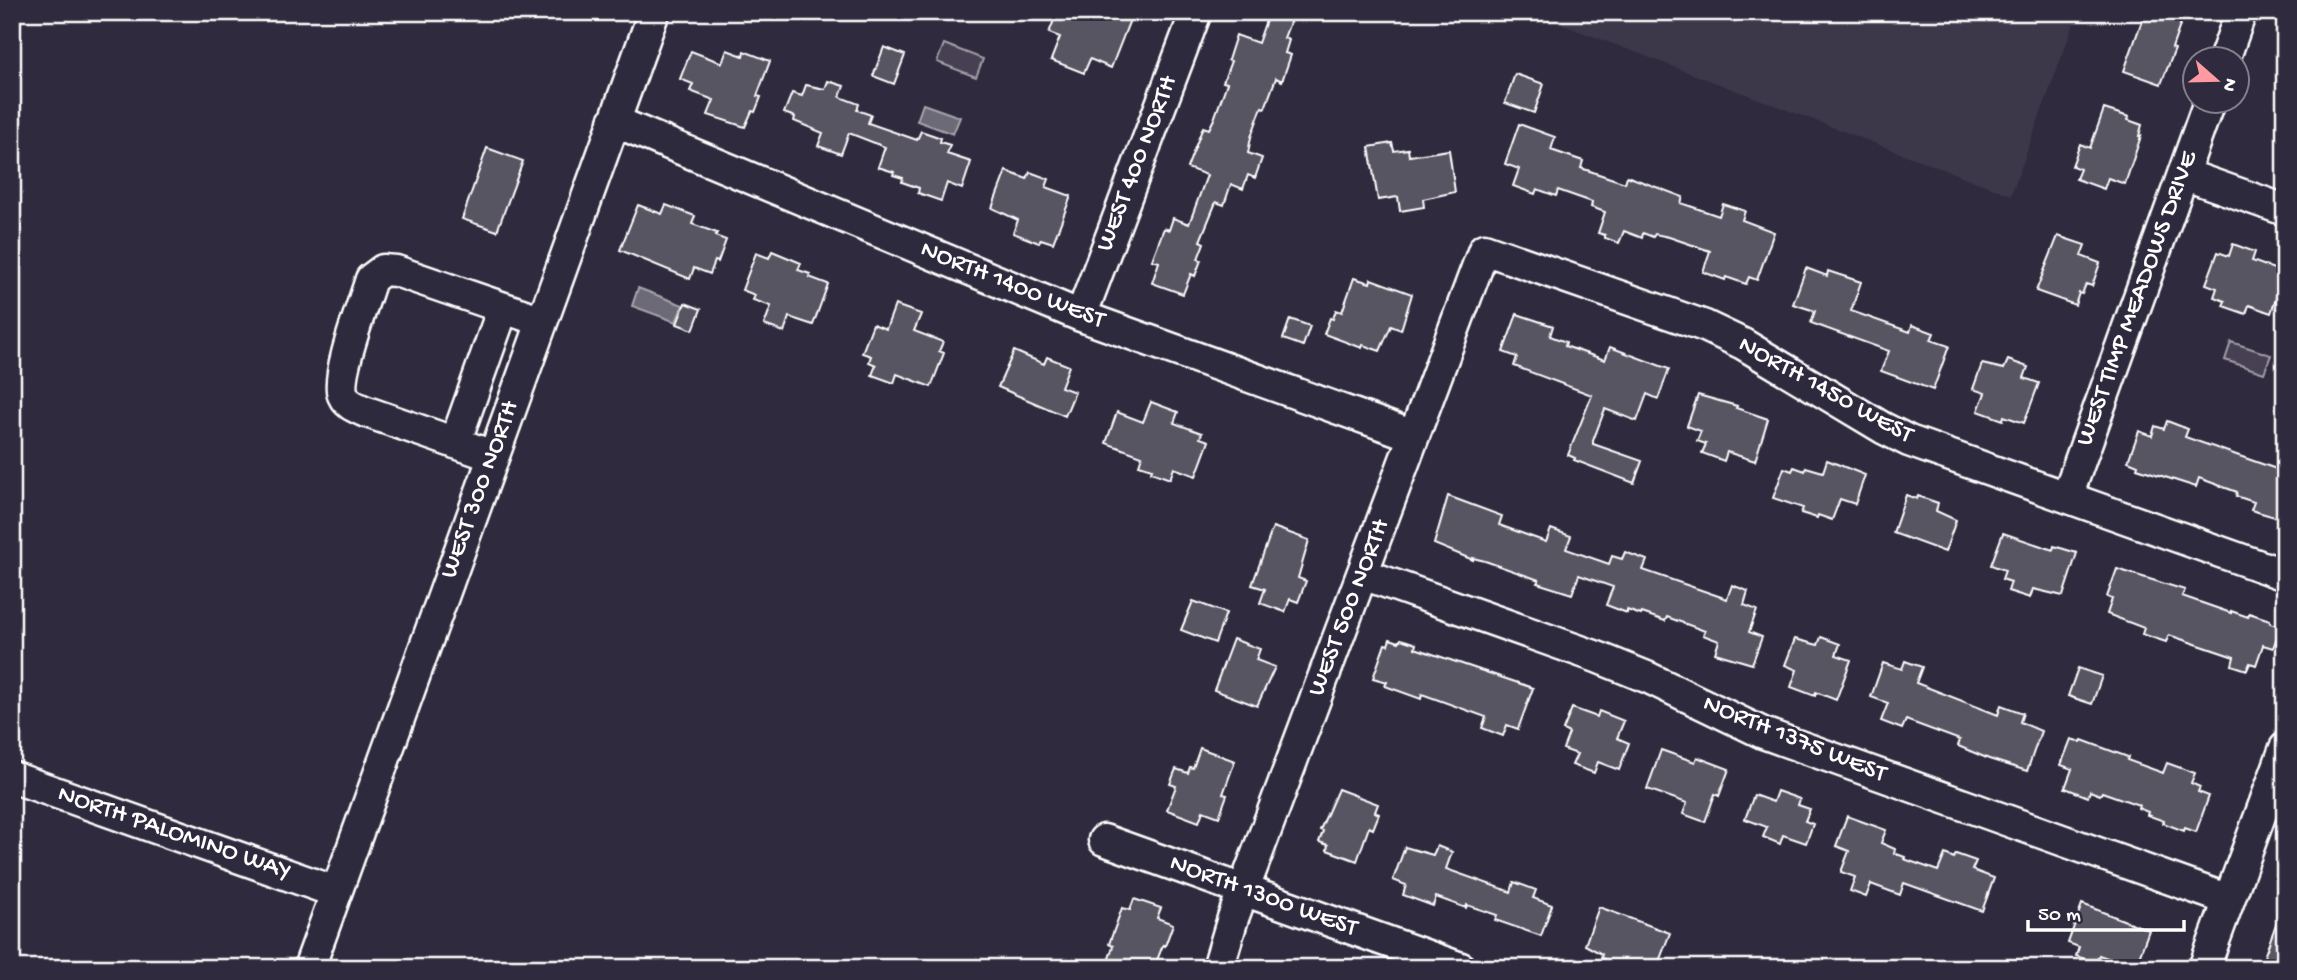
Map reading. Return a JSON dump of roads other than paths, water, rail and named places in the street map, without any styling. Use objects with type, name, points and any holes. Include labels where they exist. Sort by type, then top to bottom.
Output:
[{"type":"street","name":"WEST 400 NORTH","points":[[1081,316],[1196,12]]},
{"type":"street","points":[[2229,46],[2241,12]]},
{"type":"street","name":"WEST 300 NORTH","points":[[309,968],[614,121],[646,15]]},
{"type":"street","name":"WEST TIMP MEADOWS DRIVE","points":[[2067,497],[2204,116]]},
{"type":"street","name":"NORTH 1400 WEST","points":[[614,121],[1081,316],[1414,436]]},
{"type":"street","points":[[2183,174],[2285,210]]},
{"type":"street","name":"NORTH 1450 WEST","points":[[1484,249],[1705,326],[1743,344],[1900,437],[2285,575]]},
{"type":"street","name":"WEST 500 NORTH","points":[[1218,968],[1244,890],[1484,249]]},
{"type":"street","points":[[493,456],[348,403],[342,393],[341,375],[371,279],[383,270],[396,271],[542,321]]},
{"type":"street","points":[[455,443],[503,308]]},
{"type":"street","name":"NORTH 1375 WEST","points":[[1363,574],[1650,678],[1763,733],[2229,900]]},
{"type":"street","points":[[2204,968],[2285,748]]},
{"type":"street","name":"NORTH PALOMINO WAY","points":[[12,777],[336,892]]},
{"type":"street","name":"NORTH 1300 WEST","points":[[1104,840],[1461,968]]}]
